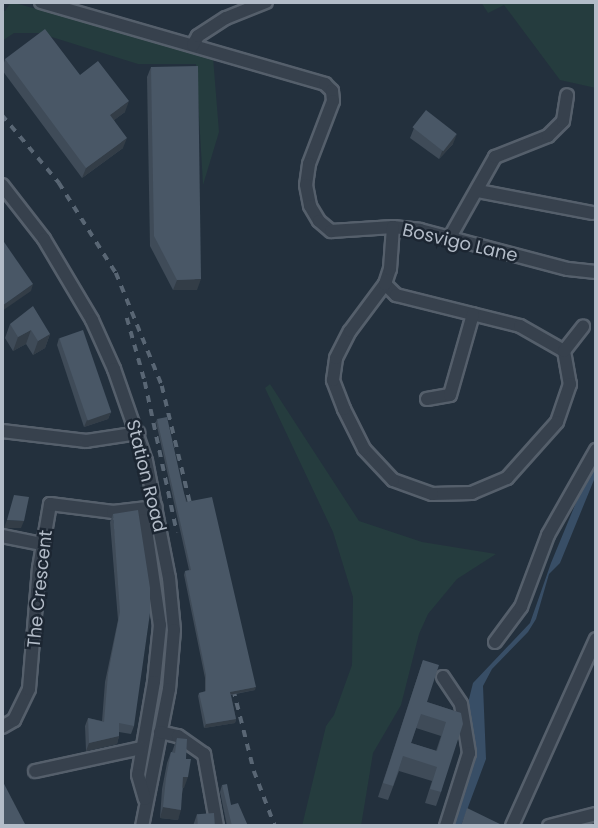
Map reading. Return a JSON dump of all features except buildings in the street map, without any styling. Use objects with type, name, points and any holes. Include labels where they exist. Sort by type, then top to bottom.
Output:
[{"type":"street","points":[[41,2],[193,45],[198,36],[226,18],[266,2]]},
{"type":"street","name":"Bosvigo Lane","points":[[193,45],[325,84],[332,90],[333,101],[309,164],[306,185],[310,206],[319,221],[336,232],[393,227],[450,237],[568,269],[595,270]]},
{"type":"street","points":[[450,237],[495,157],[548,136],[563,121],[567,95]]},
{"type":"street","name":"Station Road","points":[[2,185],[44,239],[92,320],[138,433],[150,508],[169,578],[174,630],[172,672],[145,799]]},
{"type":"street","points":[[478,191],[592,213]]},
{"type":"street","points":[[393,227],[390,269],[385,284],[350,331],[336,358],[333,380],[365,449],[393,480],[432,494],[472,493],[507,478],[558,422],[570,384],[564,351],[583,327]]},
{"type":"street","points":[[385,284],[396,295],[520,326],[564,351]]},
{"type":"street","points":[[427,399],[450,395],[473,314]]},
{"type":"street","points":[[2,431],[86,441],[138,433]]},
{"type":"street","points":[[495,642],[521,607],[548,535],[596,450]]},
{"type":"street","name":"The Crescent","points":[[2,727],[13,720],[29,689],[42,544],[50,504],[113,512],[150,508]]},
{"type":"street","points":[[142,826],[145,799],[138,782],[141,748],[152,694],[160,632],[150,508]]},
{"type":"street","points":[[2,536],[42,544]]},
{"type":"street","points":[[516,825],[596,639]]},
{"type":"street","points":[[443,677],[461,704],[469,753],[446,826]]},
{"type":"street","points":[[160,732],[178,736],[204,754],[216,826]]},
{"type":"street","points":[[35,771],[141,748]]},
{"type":"street","points":[[549,826],[596,814]]},
{"type":"green space","points":[[11,2],[213,57],[219,132],[203,185],[196,64],[138,64],[39,33],[14,33],[2,41],[2,11],[5,11]]},
{"type":"green space","points":[[481,2],[596,2],[596,88],[560,80],[504,5],[488,13]]},
{"type":"green space","points":[[270,384],[359,521],[422,542],[496,554],[457,579],[428,614],[419,634],[401,705],[373,753],[361,826],[302,826],[326,726],[334,715],[352,665],[353,597],[333,532],[265,388]]},
{"type":"water","points":[[596,464],[596,475],[560,563],[549,574],[536,619],[528,632],[492,669],[483,686],[486,759],[461,826],[451,826],[472,769],[468,703],[473,683],[530,623],[551,563],[587,476]]},
{"type":"railway","points":[[2,115],[59,183],[116,273],[162,386],[194,519]]},
{"type":"railway","points":[[127,318],[145,382],[177,533]]},
{"type":"railway","points":[[230,676],[254,771],[275,826]]}]
